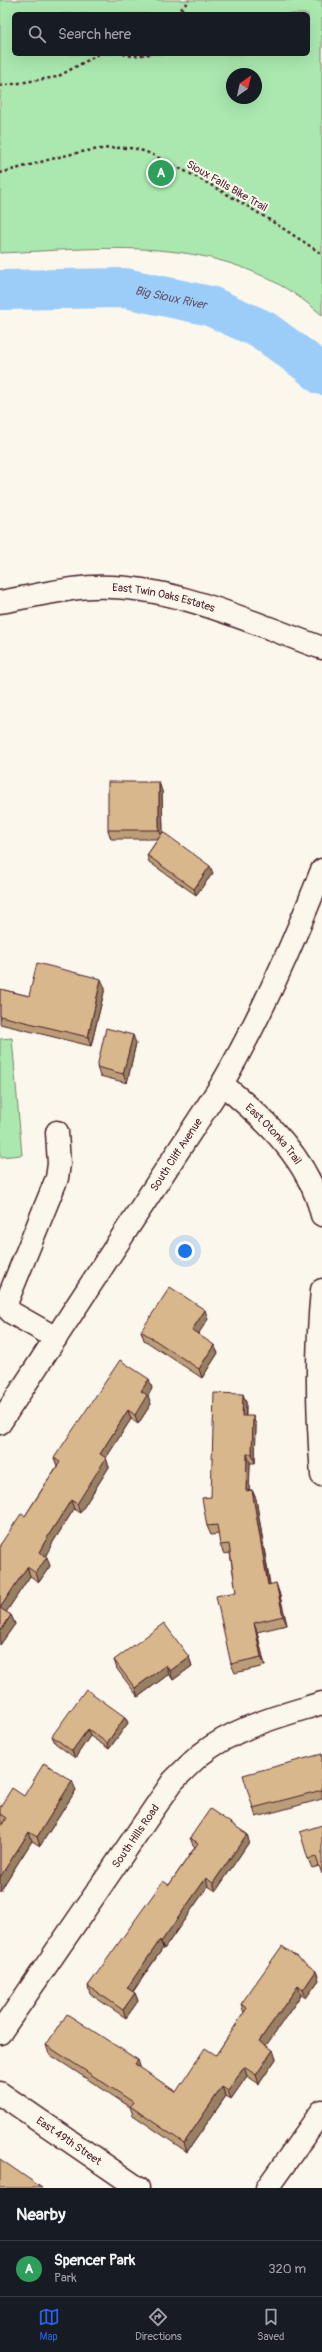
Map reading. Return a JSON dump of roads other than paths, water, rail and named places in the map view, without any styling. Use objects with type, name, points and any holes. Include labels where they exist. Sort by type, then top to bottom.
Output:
[{"type":"street","name":"East Twin Oaks Estates","points":[[0,602],[93,587],[145,589],[201,604],[322,648]]},
{"type":"street","name":"South Cliff Avenue","points":[[0,1423],[222,1084],[243,1048],[285,962],[322,870]]},
{"type":"street","name":"East Otonka Trail","points":[[222,1084],[275,1130],[307,1176],[319,1203],[322,1215]]},
{"type":"street","points":[[56,1338],[8,1309],[7,1301],[57,1178],[59,1164],[57,1132]]},
{"type":"street","points":[[322,1290],[317,1412],[322,1475]]},
{"type":"street","name":"South Hills Road","points":[[0,2033],[173,1781],[200,1755],[225,1738],[252,1725],[322,1702]]},
{"type":"street","name":"East 49th Street","points":[[0,2093],[138,2188]]},
{"type":"street","points":[[267,2188],[322,2111]]},
{"type":"waterway","name":"Big Sioux River","points":[[0,290],[125,288],[210,306],[263,330],[322,375]]},
{"type":"place","name":"Spencer Park","points":[[161,173]]}]
